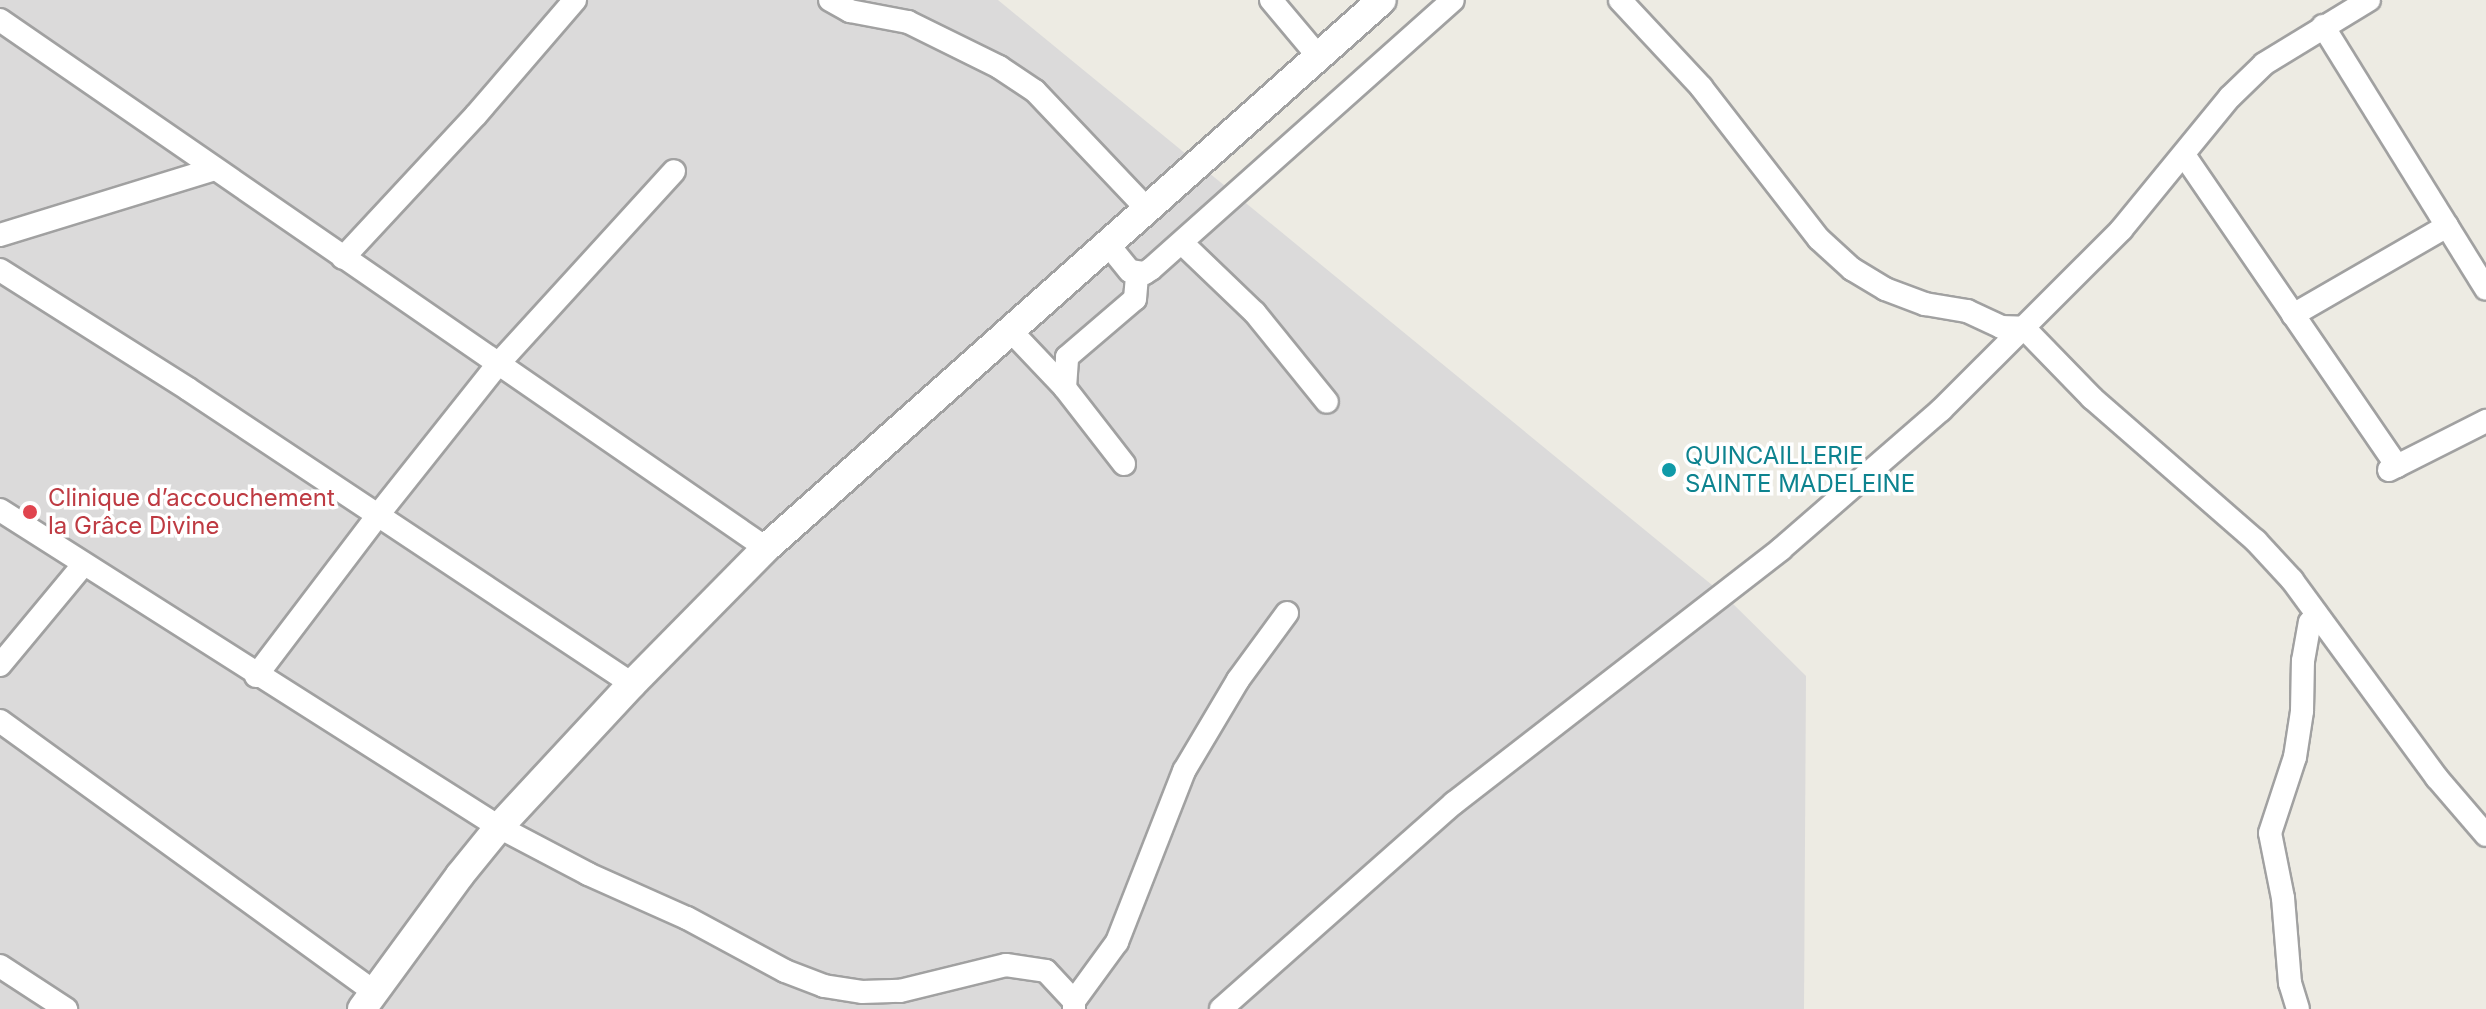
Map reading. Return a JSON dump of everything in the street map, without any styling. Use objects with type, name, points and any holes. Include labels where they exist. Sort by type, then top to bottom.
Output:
[{"type":"street","points":[[343,258],[476,115],[575,0]]},
{"type":"street","points":[[830,0],[850,11],[908,22],[999,67],[1035,91],[1146,208]]},
{"type":"street","points":[[1271,0],[1318,56]]},
{"type":"street","points":[[0,721],[368,1000],[499,827],[632,684],[766,548],[1382,0]]},
{"type":"street","points":[[1107,243],[1130,271],[1137,274],[1151,269],[1453,0]]},
{"type":"street","points":[[1620,0],[1653,31],[1701,87],[1819,239],[1852,269],[1885,289],[1925,304],[1967,311],[2001,327],[2024,328],[2092,398],[2256,541],[2292,580],[2437,778],[2486,835]]},
{"type":"street","points":[[1221,1009],[1454,803],[1781,549],[1941,410],[2121,230],[2230,97],[2264,64],[2369,0]]},
{"type":"street","points":[[0,20],[766,548]]},
{"type":"street","points":[[2323,26],[2486,289]]},
{"type":"street","points":[[2184,155],[2393,468],[2486,421]]},
{"type":"street","points":[[0,235],[214,169]]},
{"type":"street","points":[[256,676],[498,364],[674,171]]},
{"type":"street","points":[[2293,315],[2447,226]]},
{"type":"street","points":[[1182,243],[1255,313],[1327,402]]},
{"type":"street","points":[[0,270],[632,684]]},
{"type":"street","points":[[1065,388],[1067,357],[1135,299],[1137,274]]},
{"type":"street","points":[[1010,330],[1065,388],[1124,464]]},
{"type":"street","points":[[0,510],[256,676],[499,827],[588,874],[687,918],[785,971],[824,986],[862,992],[900,991],[1006,965],[1046,971],[1074,1005],[1117,942],[1146,860],[1184,771],[1238,680],[1287,613]]},
{"type":"street","points":[[0,665],[84,564]]},
{"type":"street","points":[[2298,1009],[2290,983],[2283,898],[2270,833],[2295,757],[2302,711],[2303,661],[2310,623],[2316,614]]},
{"type":"street","points":[[0,966],[66,1009]]},
{"type":"shaded area","points":[[0,0],[998,0],[1723,594],[1806,676],[1804,1009],[0,1009]]},
{"type":"place","name":"QUINCAILLERIE SAINTE MADELEINE","points":[[1669,470]]},
{"type":"place","name":"Clinique d’accouchement la Grâce Divine","points":[[30,512]]}]
